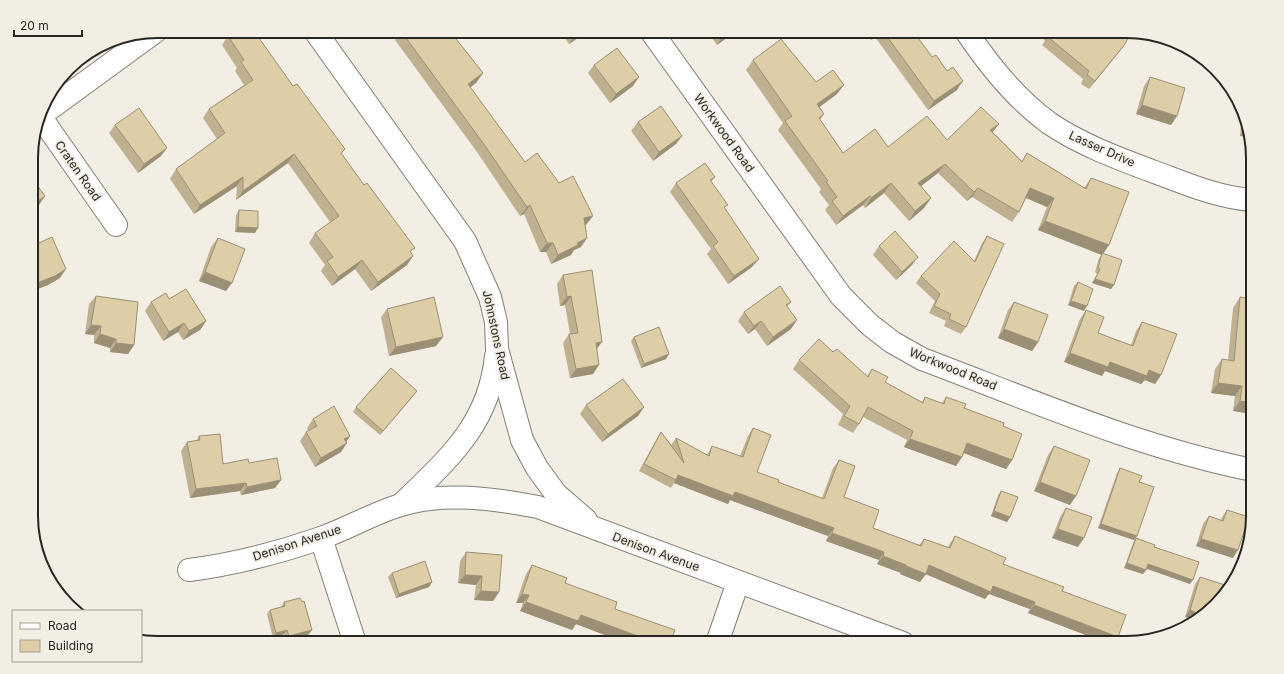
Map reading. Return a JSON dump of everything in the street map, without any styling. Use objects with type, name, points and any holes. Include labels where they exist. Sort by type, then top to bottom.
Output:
[{"type":"street","name":"Johnstons Road","points":[[320,38],[465,240],[490,297],[496,322],[497,348],[522,440],[537,468],[556,494],[580,516],[607,534]]},
{"type":"street","name":"Workwood Road","points":[[656,38],[841,296],[870,326],[892,342],[922,358],[1141,442],[1208,461],[1246,469]]},
{"type":"street","name":"Lasser Drive","points":[[971,38],[994,69],[1029,106],[1049,123],[1083,143],[1194,186],[1246,200]]},
{"type":"street","points":[[48,109],[146,39]]},
{"type":"street","name":"Craten Road","points":[[44,120],[116,225]]},
{"type":"street","name":"Denison Avenue","points":[[402,504],[453,454],[472,429],[486,401],[494,370],[497,348]]},
{"type":"street","name":"Denison Avenue","points":[[189,570],[252,559],[322,538],[402,504],[436,499],[471,498],[504,501],[538,507],[884,636]]},
{"type":"street","points":[[322,538],[353,636]]},
{"type":"street","points":[[719,636],[738,582]]},
{"type":"building","points":[[229,38],[259,38],[293,86],[297,84],[345,149],[341,153],[364,185],[367,183],[415,248],[410,251],[413,256],[378,282],[362,260],[338,277],[327,261],[333,257],[315,233],[339,216],[294,154],[243,191],[243,177],[200,205],[176,169],[225,133],[209,109],[253,80],[241,62],[244,60]]},
{"type":"building","points":[[406,38],[455,38],[483,73],[468,84],[525,162],[537,153],[559,183],[573,176],[593,216],[584,218],[587,238],[577,243],[578,245],[558,255],[553,243],[547,243],[530,205],[527,207],[483,143]]},
{"type":"building","points":[[888,38],[918,38],[932,57],[936,55],[947,71],[953,67],[963,81],[934,101]]},
{"type":"building","points":[[1049,38],[1128,38],[1125,44],[1095,81],[1087,75],[1089,71]]},
{"type":"building","points":[[781,39],[816,82],[833,70],[844,85],[817,104],[824,114],[819,118],[843,153],[875,129],[888,147],[927,116],[947,140],[981,107],[999,124],[990,130],[1022,162],[1027,153],[1086,189],[1091,178],[1129,192],[1109,245],[1045,221],[1054,198],[1030,188],[1019,212],[978,188],[974,192],[945,164],[918,183],[931,198],[915,211],[891,183],[843,216],[832,201],[837,197],[826,182],[828,181],[785,121],[792,116],[753,60]]},
{"type":"building","points":[[617,48],[639,77],[616,94],[594,65]]},
{"type":"building","points":[[1150,77],[1185,88],[1177,116],[1142,105]]},
{"type":"building","points":[[661,106],[682,136],[659,152],[638,122]]},
{"type":"building","points":[[139,108],[167,148],[144,164],[115,125]]},
{"type":"building","points":[[705,163],[715,177],[710,180],[728,205],[724,207],[759,259],[734,276],[713,246],[718,242],[676,183]]},
{"type":"building","points":[[38,186],[45,196],[38,201]]},
{"type":"building","points":[[239,210],[258,211],[258,228],[238,227]]},
{"type":"building","points":[[895,231],[918,257],[902,272],[879,246]]},
{"type":"building","points":[[987,236],[1004,244],[966,327],[949,319],[951,314],[934,306],[940,294],[921,276],[954,241],[975,262]]},
{"type":"building","points":[[52,237],[66,269],[55,276],[38,283],[38,243]]},
{"type":"building","points":[[218,238],[245,249],[232,283],[205,272]]},
{"type":"building","points":[[1102,253],[1122,260],[1114,285],[1095,279],[1100,269],[1098,268]]},
{"type":"building","points":[[592,270],[602,342],[596,343],[599,365],[576,369],[569,334],[578,333],[571,296],[567,297],[563,275]]},
{"type":"building","points":[[1078,282],[1093,289],[1087,306],[1071,301]]},
{"type":"building","points":[[780,286],[791,302],[786,305],[797,320],[773,337],[761,321],[754,326],[744,312]]},
{"type":"building","points":[[186,289],[206,321],[189,331],[184,323],[169,332],[151,302],[166,293],[169,299]]},
{"type":"building","points":[[96,296],[138,302],[134,345],[116,343],[116,339],[100,334],[101,326],[91,325]]},
{"type":"building","points":[[434,297],[443,337],[396,347],[387,309]]},
{"type":"building","points":[[1240,297],[1246,298],[1246,402],[1240,401],[1242,386],[1218,383],[1222,359],[1234,361]]},
{"type":"building","points":[[1014,302],[1048,315],[1038,342],[1004,329]]},
{"type":"building","points":[[1086,310],[1104,317],[1098,333],[1133,346],[1142,322],[1177,334],[1161,375],[1149,370],[1147,376],[1110,362],[1108,367],[1070,353]]},
{"type":"building","points":[[659,327],[669,354],[644,364],[634,337]]},
{"type":"building","points":[[819,339],[833,352],[837,349],[868,377],[872,369],[888,377],[885,382],[923,403],[925,397],[944,404],[946,397],[966,404],[964,408],[1004,423],[1003,426],[1022,434],[1012,460],[967,443],[962,457],[910,439],[913,431],[868,407],[859,424],[844,416],[850,406],[799,360]]},
{"type":"building","points":[[391,368],[417,391],[383,431],[356,407]]},
{"type":"building","points":[[623,379],[644,407],[608,434],[586,405]]},
{"type":"building","points":[[334,406],[350,436],[344,439],[347,443],[321,458],[306,432],[317,426],[313,419]]},
{"type":"building","points":[[753,428],[771,435],[757,472],[779,480],[778,482],[824,499],[839,460],[855,466],[844,497],[879,510],[873,528],[921,546],[924,539],[950,548],[955,536],[1006,558],[1003,564],[1064,587],[1062,591],[1126,615],[1118,636],[1034,605],[1035,602],[993,586],[991,592],[929,565],[926,574],[883,556],[884,552],[832,533],[834,528],[735,492],[733,496],[678,475],[676,480],[644,464],[661,432],[684,463],[676,438],[709,456],[712,446],[743,457]]},
{"type":"building","points":[[220,434],[223,464],[248,459],[249,463],[277,458],[281,480],[247,487],[246,483],[196,489],[187,442],[200,440],[199,436]]},
{"type":"building","points":[[1054,446],[1090,460],[1076,496],[1040,482]]},
{"type":"building","points":[[1120,468],[1142,476],[1139,482],[1154,487],[1137,536],[1101,524]]},
{"type":"building","points":[[1001,491],[1018,497],[1010,517],[994,511]]},
{"type":"building","points":[[1066,508],[1092,517],[1084,538],[1058,529]]},
{"type":"building","points":[[1227,510],[1246,516],[1245,528],[1238,550],[1201,539],[1209,516],[1223,521]]},
{"type":"building","points":[[1136,538],[1155,545],[1154,547],[1199,562],[1193,580],[1148,564],[1146,570],[1127,563]]},
{"type":"building","points":[[466,552],[502,555],[499,592],[481,591],[482,576],[465,575]]},
{"type":"building","points":[[425,561],[432,582],[399,594],[392,573]]},
{"type":"building","points":[[532,565],[567,578],[565,583],[617,602],[615,609],[675,630],[673,636],[635,636],[581,615],[578,621],[526,602],[529,595],[522,594]]},
{"type":"building","points":[[1200,577],[1224,585],[1205,606],[1194,615],[1195,612],[1190,610]]},
{"type":"building","points":[[300,598],[302,602],[304,601],[312,630],[289,636],[287,630],[276,633],[270,610],[285,606],[284,602]]}]
